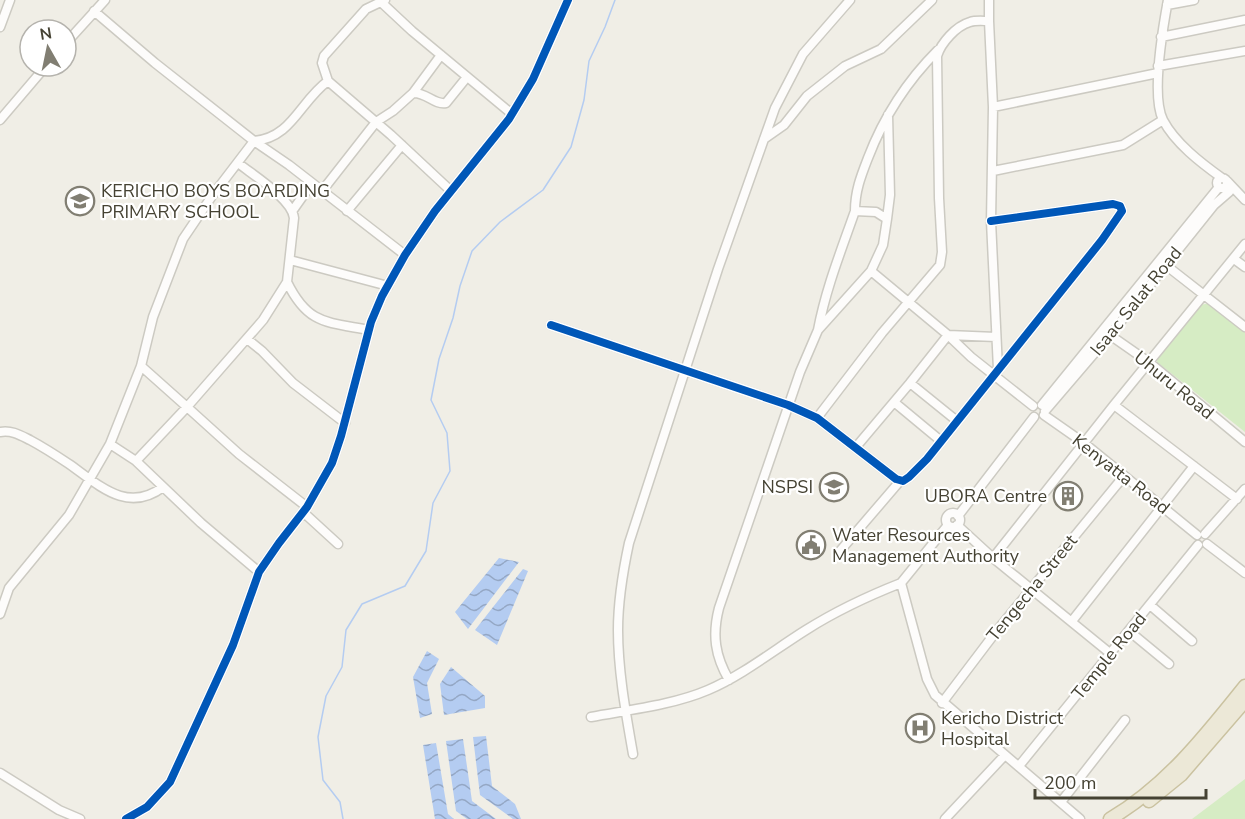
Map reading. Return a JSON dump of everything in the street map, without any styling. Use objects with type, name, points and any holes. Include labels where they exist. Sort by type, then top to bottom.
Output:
[{"type":"highway","points":[[1110,819],[1154,788],[1173,770],[1195,748],[1245,686]]},
{"type":"highway","points":[[1124,819],[1181,775],[1245,701]]},
{"type":"street","points":[[0,27],[10,0]]},
{"type":"street","points":[[78,29],[105,0]]},
{"type":"street","points":[[126,819],[147,807],[170,782],[233,645],[259,572],[305,509],[332,463],[345,423],[369,330],[388,286],[405,255],[451,191],[512,114],[532,79],[568,0]]},
{"type":"street","points":[[633,754],[618,631],[629,543],[718,269],[763,139],[783,89],[803,54],[850,0]]},
{"type":"street","points":[[763,139],[784,125],[807,96],[845,66],[880,49],[932,0]]},
{"type":"street","points":[[991,0],[989,21],[993,107],[991,221],[996,337],[995,372]]},
{"type":"street","points":[[1194,0],[1167,3],[1158,70],[1159,105],[1163,120],[1174,135],[1224,186],[1245,200]]},
{"type":"street","points":[[451,191],[328,81],[322,63],[324,56],[366,9],[384,1],[441,55],[512,114]]},
{"type":"street","points":[[94,11],[155,63],[254,141],[405,255]]},
{"type":"street","points":[[1161,37],[1245,20]]},
{"type":"street","points":[[729,680],[718,656],[714,634],[716,621],[747,520],[806,356],[818,330],[828,284],[855,211],[859,182],[877,134],[908,83],[955,32],[964,25],[976,21],[989,21]]},
{"type":"street","points":[[817,418],[882,333],[940,265],[942,259],[937,65],[939,49]]},
{"type":"street","points":[[993,107],[1245,51]]},
{"type":"street","points":[[322,191],[376,122],[393,111],[413,93],[441,55]]},
{"type":"street","points":[[413,93],[422,94],[440,103],[447,103],[467,77]]},
{"type":"street","points":[[0,120],[36,78]]},
{"type":"street","points":[[0,614],[9,588],[69,515],[110,444],[141,366],[153,317],[183,239],[206,204],[254,141],[270,139],[279,134],[328,81]]},
{"type":"street","points":[[818,330],[871,271],[883,245],[890,195],[888,114]]},
{"type":"street","points":[[993,171],[1123,145],[1163,120]]},
{"type":"street","points":[[347,211],[402,145]]},
{"type":"street","points":[[238,163],[276,193],[293,210]]},
{"type":"street","points":[[136,461],[188,407],[263,320],[287,282],[293,210],[312,183]]},
{"type":"street","points":[[1039,411],[1155,263],[1224,186]]},
{"type":"street","name":"Isaac Salat Road","points":[[901,583],[954,522],[1039,411],[1110,335],[1168,267],[1214,205],[1224,186]]},
{"type":"street","points":[[840,551],[900,481],[909,477],[941,441],[1089,257],[1122,211],[1120,206],[1113,204],[991,221]]},
{"type":"street","points":[[855,211],[876,212],[887,219]]},
{"type":"street","points":[[993,558],[1245,244]]},
{"type":"street","points":[[1162,255],[1168,267]]},
{"type":"street","points":[[1234,259],[1245,267]]},
{"type":"street","points":[[290,260],[388,286]]},
{"type":"street","points":[[1155,263],[1168,267],[1245,327]]},
{"type":"street","name":"Kenyatta Road","points":[[871,271],[1039,411],[1084,443],[1201,535]]},
{"type":"street","points":[[287,282],[299,303],[313,317],[325,322],[369,330]]},
{"type":"street","points":[[551,325],[788,405],[817,418],[900,481]]},
{"type":"street","name":"Uhuru Road","points":[[1101,330],[1150,363],[1245,442]]},
{"type":"street","points":[[856,447],[948,335],[996,337]]},
{"type":"street","points":[[247,339],[262,351],[292,383],[345,423]]},
{"type":"street","points":[[141,366],[305,509],[338,544]]},
{"type":"street","points":[[910,383],[957,421]]},
{"type":"street","points":[[894,402],[941,441]]},
{"type":"street","points":[[1114,405],[1237,500]]},
{"type":"street","points":[[0,432],[18,434],[69,464],[108,492],[136,499],[152,495],[163,487]]},
{"type":"street","points":[[110,444],[136,461],[201,523],[259,572]]},
{"type":"street","points":[[1072,621],[1194,466]]},
{"type":"street","name":"Tengecha Street","points":[[942,703],[995,633],[1124,476]]},
{"type":"street","points":[[1245,489],[1237,500],[1195,541],[1245,573]]},
{"type":"street","points":[[954,522],[993,558],[1111,654]]},
{"type":"street","name":"Temple Road","points":[[1019,766],[1202,545]]},
{"type":"street","points":[[591,717],[684,698],[706,691],[729,680],[827,616],[901,583],[927,679],[935,695],[1080,819]]},
{"type":"street","points":[[1150,605],[1192,641]]},
{"type":"street","points":[[1130,631],[1169,664]]},
{"type":"street","points":[[1060,802],[1125,720]]},
{"type":"street","points":[[945,819],[1005,755]]},
{"type":"street","points":[[0,773],[59,810],[80,819]]},
{"type":"green space","points":[[1212,303],[1245,332],[1245,432],[1157,362],[1158,355],[1199,305]]},
{"type":"green space","points":[[1245,779],[1245,819],[1192,819]]},
{"type":"water","points":[[499,558],[519,562],[468,629],[455,612]]},
{"type":"water","points":[[523,569],[528,571],[497,645],[475,630]]},
{"type":"water","points":[[427,651],[439,659],[427,683],[432,714],[420,718],[413,677]]},
{"type":"water","points":[[451,667],[485,696],[485,708],[444,715],[440,684]]},
{"type":"water","points":[[486,736],[492,786],[515,804],[521,819],[513,819],[480,795],[473,737]]},
{"type":"water","points":[[463,739],[472,801],[496,819],[467,819],[456,811],[446,741]]},
{"type":"water","points":[[436,743],[448,814],[454,819],[435,819],[423,745]]},
{"type":"waterway","points":[[343,819],[340,802],[323,780],[318,737],[326,696],[342,667],[346,630],[362,604],[405,586],[426,551],[433,503],[450,471],[447,433],[431,400],[439,359],[453,318],[460,286],[472,251],[500,222],[543,190],[571,147],[584,100],[589,61],[615,0]]},
{"type":"cycle path","points":[[126,819],[147,807],[170,782],[233,645],[259,572],[307,507],[332,463],[371,322],[382,296],[405,255],[435,211],[509,119],[533,79],[568,0]]},
{"type":"cycle path","points":[[551,325],[788,405],[817,418],[896,479],[903,481],[927,459],[1102,240],[1122,211],[1120,206],[1113,204],[991,221]]},
{"type":"place","name":"KERICHO BOYS BOARDING PRIMARY SCHOOL","points":[[80,201]]},
{"type":"place","name":"NSPSI","points":[[834,487]]},
{"type":"place","name":"UBORA Centre","points":[[1068,496]]},
{"type":"place","name":"Water Resources Management Authority","points":[[811,545]]},
{"type":"place","name":"Kericho District Hospital","points":[[920,728]]}]
